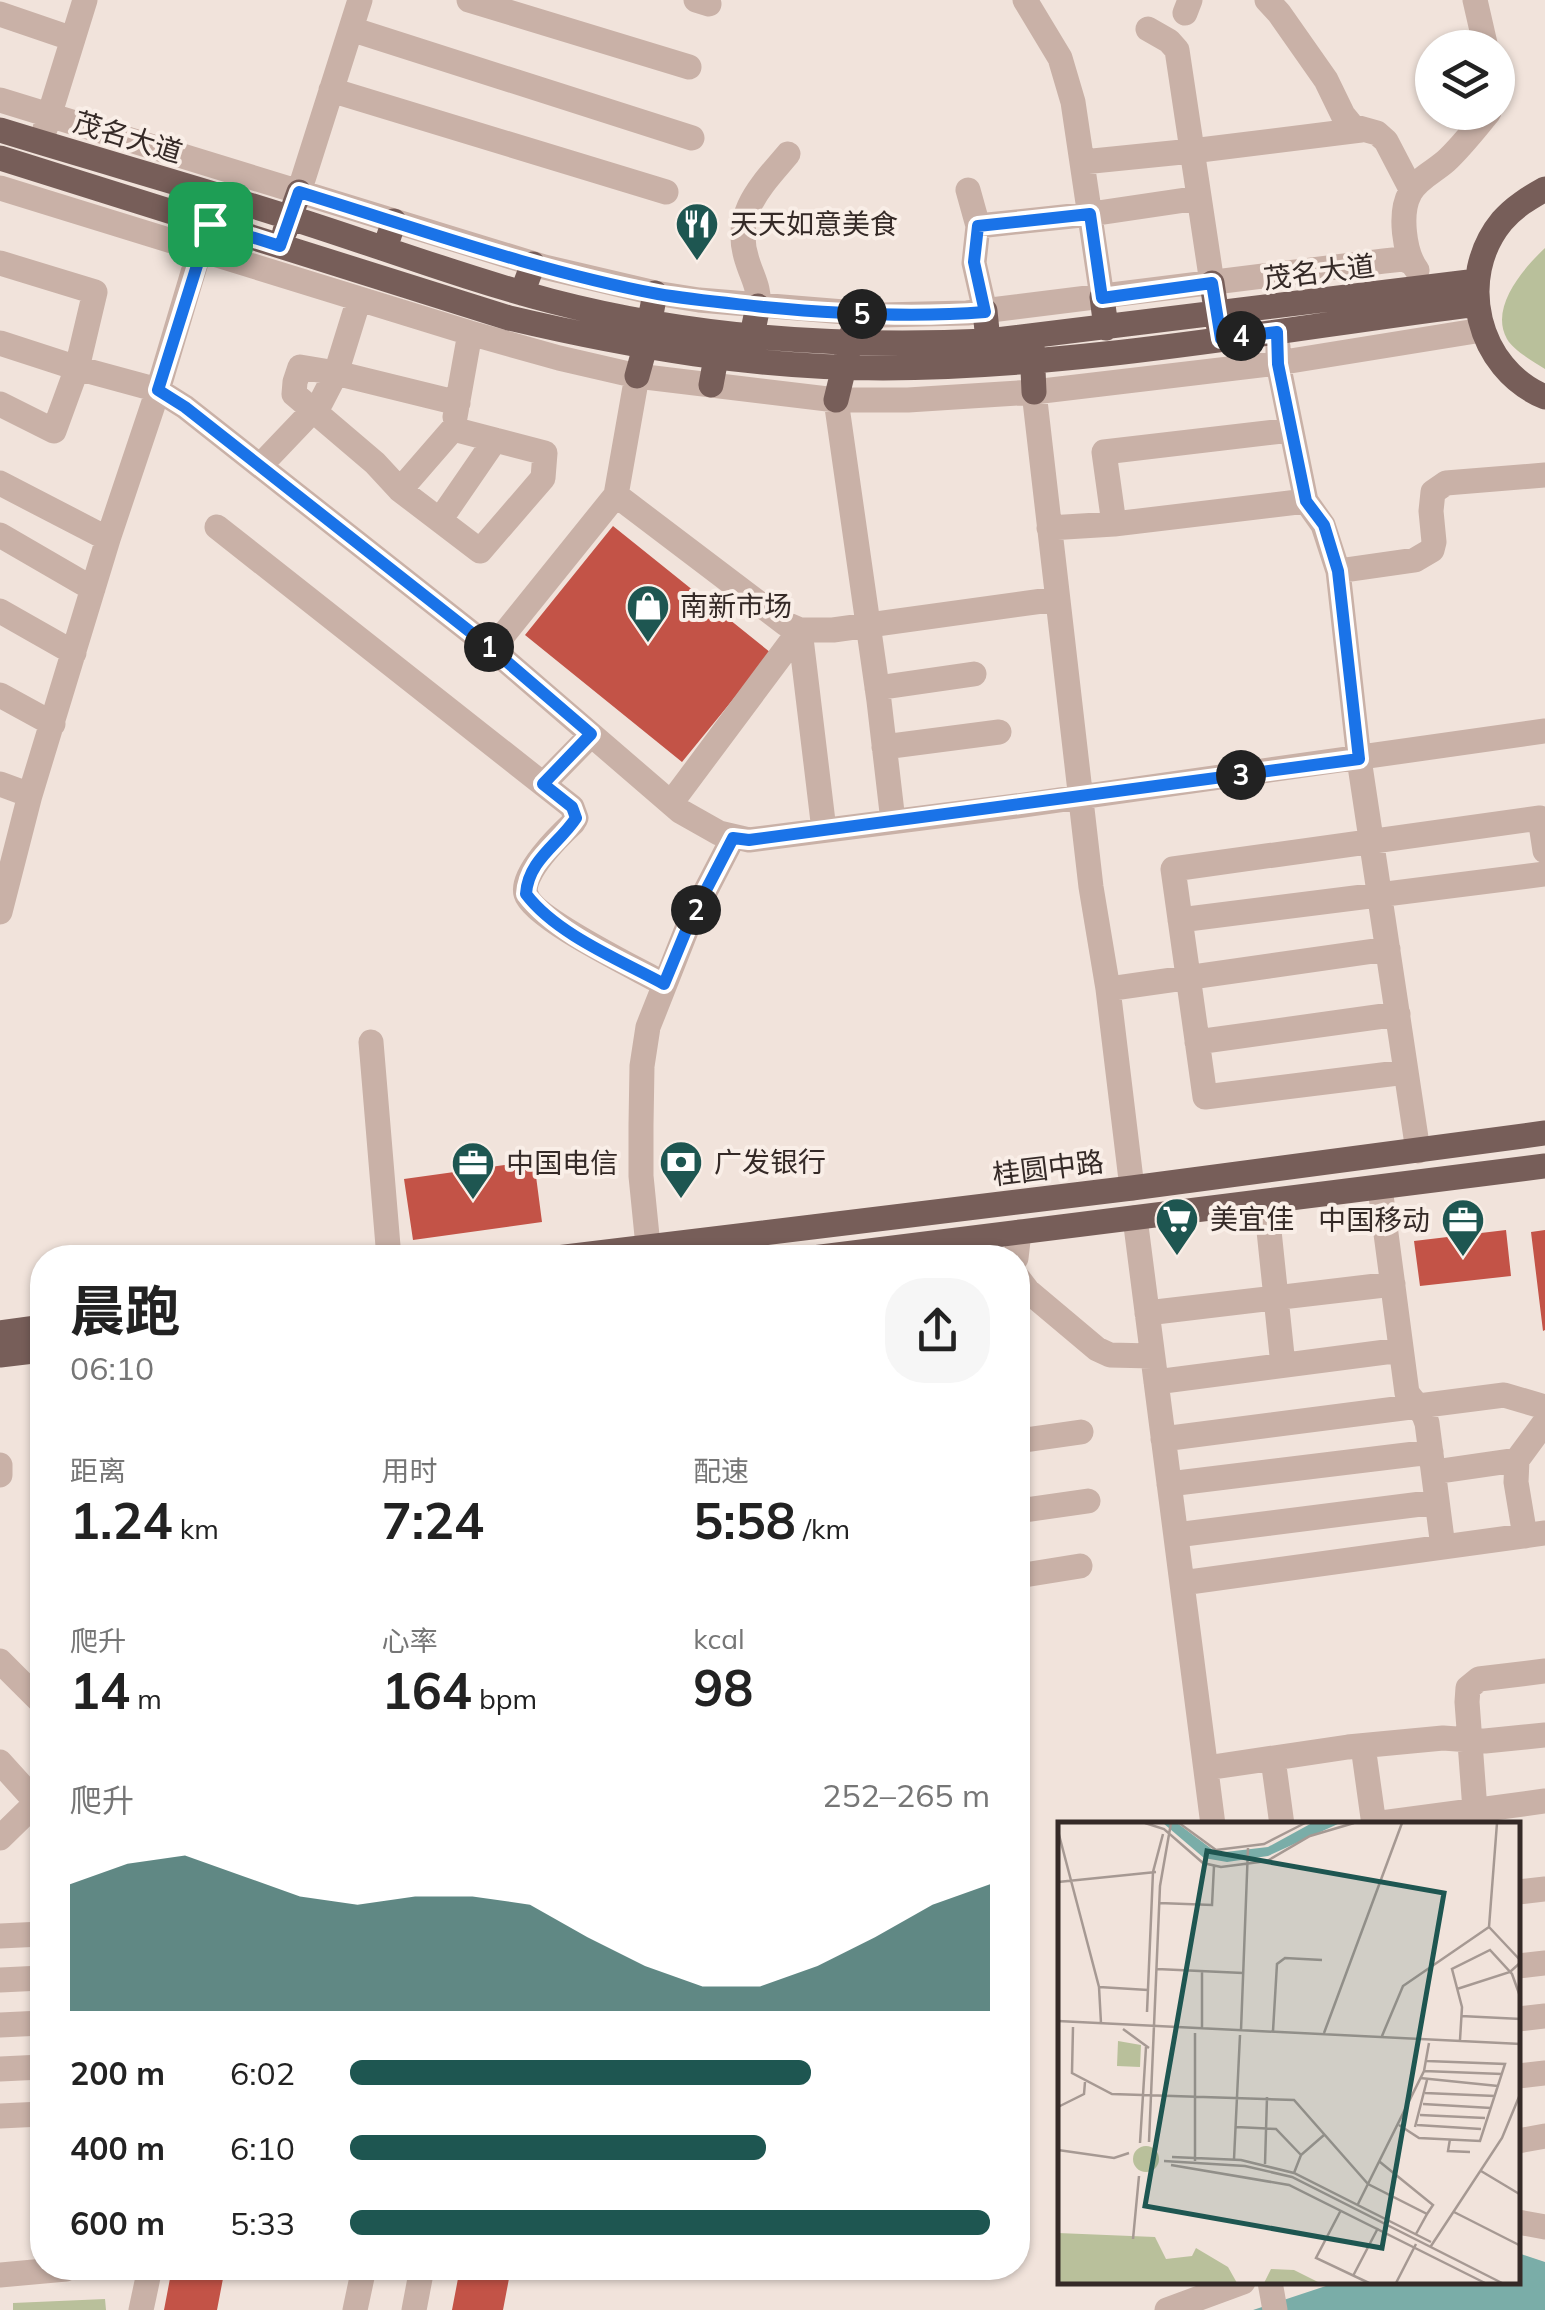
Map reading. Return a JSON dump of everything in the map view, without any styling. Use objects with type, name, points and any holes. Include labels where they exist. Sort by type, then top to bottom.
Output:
[{"type":"main road","name":"茂名大道","points":[[0,130],[219,195],[481,280],[590,310],[716,358],[749,348]]},
{"type":"main road","points":[[33,168],[41,142]]},
{"type":"main road","points":[[159,178],[169,152]]},
{"type":"main road","name":"茂名大道","points":[[0,158],[475,307],[594,338],[648,334],[940,366],[1032,349],[1477,293]]},
{"type":"main road","points":[[91,215],[98,188]]},
{"type":"main road","points":[[1545,189],[1524,200],[1501,222],[1485,250],[1477,293],[1482,330],[1494,355],[1512,376],[1545,397]]},
{"type":"main road","points":[[280,246],[299,192]]},
{"type":"main road","points":[[200,248],[219,195]]},
{"type":"main road","points":[[385,248],[394,221]]},
{"type":"main road","points":[[522,292],[533,264]]},
{"type":"main road","points":[[470,334],[481,280]]},
{"type":"main road","points":[[1212,283],[1219,327]]},
{"type":"main road","name":"茂名大道","points":[[1277,320],[1425,288],[1477,293]]},
{"type":"main road","points":[[637,376],[655,293]]},
{"type":"main road","points":[[1102,298],[1106,328]]},
{"type":"main road","points":[[749,348],[758,306]]},
{"type":"main road","points":[[985,312],[988,341]]},
{"type":"main road","points":[[836,400],[858,314]]},
{"type":"main road","name":"茂名大道","points":[[847,355],[922,344],[988,341],[1032,349],[1106,328],[1219,327]]},
{"type":"main road","points":[[1032,349],[1034,392]]},
{"type":"main road","points":[[711,386],[716,358]]},
{"type":"main road","name":"桂圆中路","points":[[656,1245],[1545,1133]]},
{"type":"main road","points":[[1018,1245],[1134,1218],[1545,1168]]},
{"type":"main road","points":[[1132,1188],[1134,1218]]},
{"type":"main road","points":[[0,1333],[30,1329]]},
{"type":"main road","points":[[0,1356],[30,1352]]},
{"type":"street","points":[[41,142],[85,0]]},
{"type":"street","points":[[299,192],[360,0]]},
{"type":"street","points":[[469,0],[689,67]]},
{"type":"street","points":[[1025,0],[1060,58],[1074,102],[1102,298]]},
{"type":"street","points":[[1268,0],[1326,80],[1342,114],[1352,126],[1377,133],[1386,141],[1411,189]]},
{"type":"street","points":[[1474,0],[1482,30]]},
{"type":"street","points":[[0,14],[73,39]]},
{"type":"street","points":[[351,28],[692,138]]},
{"type":"street","points":[[1148,30],[1177,50],[1212,283]]},
{"type":"street","points":[[331,90],[666,192]]},
{"type":"street","points":[[0,100],[533,264],[699,300],[858,314],[985,312],[1403,260],[1416,268],[1425,288]]},
{"type":"street","points":[[1083,162],[1361,130]]},
{"type":"street","points":[[1410,262],[1405,226],[1411,189],[1475,130]]},
{"type":"street","points":[[758,306],[760,294],[742,238],[743,220],[757,192],[788,154]]},
{"type":"street","points":[[0,188],[470,334],[637,376],[836,400],[1034,392],[1278,364],[1482,330]]},
{"type":"street","points":[[968,190],[978,226],[974,262],[985,312]]},
{"type":"street","points":[[978,226],[1199,198]]},
{"type":"street","points":[[0,912],[30,796],[200,248]]},
{"type":"street","points":[[0,262],[95,292],[77,368],[54,430],[0,404]]},
{"type":"street","points":[[260,466],[321,402],[336,373],[360,299]]},
{"type":"street","points":[[1277,320],[1278,364],[1306,501],[1324,525],[1338,571],[1359,759],[1418,1150]]},
{"type":"street","points":[[400,490],[455,416],[470,334]]},
{"type":"street","points":[[0,344],[158,390],[185,407],[492,649],[680,811],[733,838],[749,840],[893,822],[1545,731]]},
{"type":"street","points":[[312,411],[375,463],[400,490],[480,550],[543,478],[546,453],[495,440],[455,416],[336,373]]},
{"type":"street","points":[[492,649],[616,495],[637,376]]},
{"type":"street","points":[[1034,392],[1080,796],[1132,1188]]},
{"type":"street","points":[[836,400],[893,822]]},
{"type":"street","points":[[1114,524],[1104,452],[1291,430]]},
{"type":"street","points":[[440,520],[495,440]]},
{"type":"street","points":[[1338,571],[1425,556],[1434,542],[1430,512],[1434,492],[1446,483],[1545,475]]},
{"type":"street","points":[[0,483],[108,539]]},
{"type":"street","points":[[616,495],[786,624],[800,630],[868,626],[1057,599]]},
{"type":"street","points":[[1049,528],[1306,501]]},
{"type":"street","points":[[216,527],[572,807],[576,818],[536,864],[526,881],[526,894],[538,910],[590,944],[664,984]]},
{"type":"street","points":[[0,535],[93,589]]},
{"type":"street","points":[[0,610],[74,652]]},
{"type":"street","points":[[671,803],[800,630]]},
{"type":"street","points":[[800,630],[824,830]]},
{"type":"street","points":[[877,688],[974,674]]},
{"type":"street","points":[[0,696],[53,724]]},
{"type":"street","points":[[884,747],[999,732]]},
{"type":"street","points":[[543,784],[591,734]]},
{"type":"street","points":[[0,784],[30,796]]},
{"type":"street","points":[[1406,1072],[1205,1097],[1173,869],[1540,818],[1545,851]]},
{"type":"street","points":[[648,1245],[642,1176],[642,1066],[648,1027],[690,921],[733,838]]},
{"type":"street","points":[[1180,920],[1545,874]]},
{"type":"street","points":[[1108,989],[1388,949]]},
{"type":"street","points":[[1197,1042],[1398,1014]]},
{"type":"street","points":[[372,1042],[388,1245]]},
{"type":"street","points":[[1380,1188],[1407,1393],[1427,1423],[1443,1546]]},
{"type":"street","points":[[1266,1202],[1282,1365]]},
{"type":"street","points":[[1134,1218],[1213,1822]]},
{"type":"street","points":[[1147,1312],[1393,1284]]},
{"type":"street","points":[[1030,1294],[1097,1349],[1154,1369],[1282,1365],[1401,1350]]},
{"type":"street","points":[[1163,1440],[1504,1395],[1545,1407]]},
{"type":"street","points":[[1182,1583],[1535,1535],[1516,1482],[1517,1460],[1545,1422]]},
{"type":"street","points":[[1030,1440],[1081,1432]]},
{"type":"street","points":[[1169,1484],[1433,1462],[1517,1460]]},
{"type":"street","points":[[0,1465],[0,1475]]},
{"type":"street","points":[[1030,1509],[1088,1501]]},
{"type":"street","points":[[1176,1536],[1437,1502]]},
{"type":"street","points":[[1030,1574],[1080,1566]]},
{"type":"street","points":[[0,1661],[30,1691]]},
{"type":"street","points":[[1473,1817],[1468,1688],[1479,1679],[1545,1671]]},
{"type":"street","points":[[1206,1768],[1443,1738],[1545,1735]]},
{"type":"street","points":[[1363,1746],[1374,1822]]},
{"type":"street","points":[[1273,1760],[1282,1822]]},
{"type":"street","points":[[0,1762],[30,1790]]},
{"type":"street","points":[[1411,1822],[1473,1817],[1545,1801]]},
{"type":"street","points":[[0,1838],[30,1810]]},
{"type":"street","points":[[1520,1892],[1545,1889]]},
{"type":"street","points":[[0,1936],[30,1935]]},
{"type":"street","points":[[1520,1966],[1545,1962]]},
{"type":"street","points":[[0,1980],[30,1979]]},
{"type":"street","points":[[1520,2020],[1545,2016]]},
{"type":"street","points":[[0,2026],[30,2023]]},
{"type":"street","points":[[0,2069],[30,2068]]},
{"type":"street","points":[[1520,2076],[1545,2072]]},
{"type":"street","points":[[0,2116],[30,2115]]},
{"type":"street","points":[[1520,2141],[1545,2136]]},
{"type":"street","points":[[1520,2222],[1545,2227]]},
{"type":"street","points":[[0,2275],[30,2272]]},
{"type":"street","points":[[142,2310],[148,2280]]},
{"type":"street","points":[[354,2310],[361,2280]]},
{"type":"street","points":[[414,2310],[420,2280]]},
{"type":"street","points":[[1167,2310],[1235,2285]]},
{"type":"green space","points":[[1545,248],[1545,369],[1510,343],[1502,314],[1511,289]]},
{"type":"green space","points":[[105,2299],[106,2310],[13,2310],[13,2303]]},
{"type":"water","points":[[1520,2254],[1545,2262],[1545,2310],[1253,2310],[1329,2285],[1520,2285]]},
{"type":"building","name":"南新市场","points":[[613,526],[771,653],[682,762],[525,635]]},
{"type":"building","name":"中国电信","points":[[534,1161],[542,1222],[413,1240],[404,1179]]},
{"type":"building","name":"中国移动","points":[[1506,1230],[1511,1276],[1420,1286],[1414,1241]]},
{"type":"building","points":[[1545,1230],[1545,1330],[1543,1331],[1531,1232]]},
{"type":"building","points":[[170,2280],[223,2280],[217,2310],[164,2310]]},
{"type":"building","points":[[458,2280],[509,2280],[503,2310],[452,2310]]},
{"type":"place","name":"天天如意美食","points":[[697,262]]},
{"type":"place","name":"南新市场","points":[[648,644]]},
{"type":"place","name":"广发银行","points":[[681,1200]]},
{"type":"place","name":"中国电信","points":[[473,1201]]},
{"type":"place","name":"美宜佳","points":[[1177,1257]]},
{"type":"place","name":"中国移动","points":[[1463,1258]]},
{"type":"route","points":[[299,192],[544,267],[655,293],[815,312],[881,315],[985,312],[974,262],[978,226],[1090,214],[1102,298],[1212,283],[1221,339],[1277,332],[1278,364],[1306,501],[1324,525],[1338,571],[1359,759],[749,840],[733,838],[690,921],[664,984],[590,944],[538,910],[526,894],[526,881],[536,864],[576,818],[572,807],[543,784],[591,734],[492,649],[185,407],[158,390],[210,224],[280,246],[299,192]]}]
